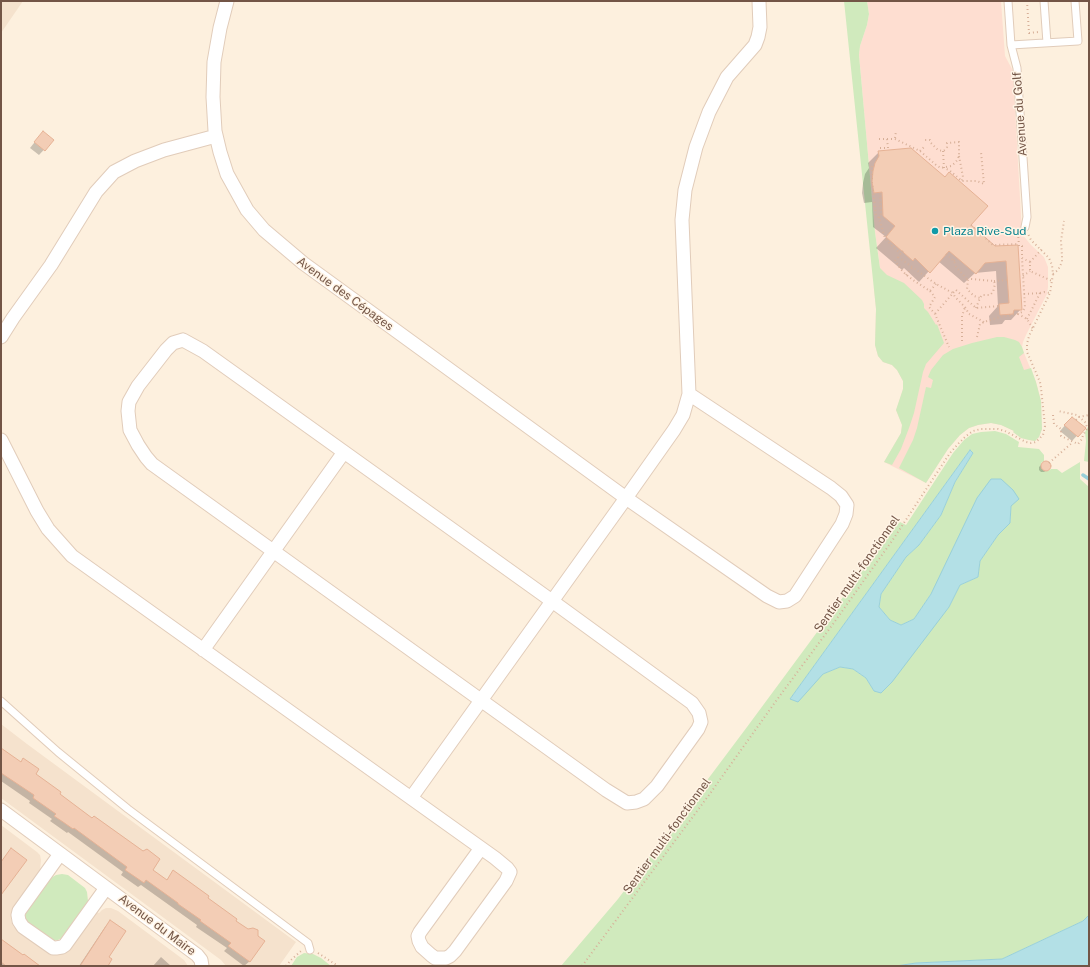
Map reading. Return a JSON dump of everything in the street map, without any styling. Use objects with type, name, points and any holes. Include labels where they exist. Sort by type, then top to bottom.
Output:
[{"type":"street","name":"Avenue des Cépages","points":[[227,1],[220,28],[214,62],[213,97],[216,136],[227,174],[247,210],[264,230],[303,263],[626,498],[767,596],[779,602],[787,601],[796,596],[842,524],[846,514],[847,505],[841,496],[831,488],[688,394]]},
{"type":"street","points":[[411,798],[626,498],[683,415],[688,394],[682,220],[685,190],[696,147],[709,112],[726,78],[755,45],[760,27],[759,1]]},
{"type":"street","points":[[1,338],[13,318],[51,265],[96,192],[114,172],[135,160],[164,150],[216,136]]},
{"type":"street","points":[[183,340],[203,351],[344,452],[692,703],[700,713],[701,722],[698,729],[657,786],[644,799],[627,803],[606,790],[152,464],[138,445],[130,430],[128,421],[129,402],[138,386],[166,350],[173,343],[183,340]]},
{"type":"street","points":[[1,440],[37,511],[48,529],[72,556],[481,848],[504,865],[510,872],[509,876],[450,956],[446,958],[435,958],[422,947],[418,936],[481,848]]},
{"type":"street","points":[[203,650],[344,452]]},
{"type":"street","name":"Avenue du Maire","points":[[1,810],[197,955],[201,960],[202,966]]},
{"type":"street","name":"Avenue du Maire","points":[[60,854],[19,911],[18,921],[23,927],[53,948],[62,947],[65,945],[106,888]]},
{"type":"lane","name":"Avenue du Golf","points":[[1008,1],[1011,45],[1017,68],[1027,231]]},
{"type":"lane","points":[[1044,1],[1047,43]]},
{"type":"lane","points":[[1011,45],[1078,41],[1075,1]]},
{"type":"lane","points":[[1,700],[58,752],[128,810],[308,943],[310,950]]},
{"type":"path","points":[[1027,1],[1029,33],[1039,32]]},
{"type":"path","points":[[895,139],[896,132]]},
{"type":"path","points":[[880,148],[888,148],[888,139]]},
{"type":"path","points":[[879,140],[895,139],[920,151],[939,167],[949,170],[962,182],[977,181],[984,184],[981,152]]},
{"type":"path","points":[[924,140],[930,140],[938,150],[943,151]]},
{"type":"path","points":[[944,168],[943,151],[947,147],[947,143],[959,142],[962,182]]},
{"type":"path","points":[[920,151],[924,147]]},
{"type":"path","points":[[944,168],[955,163],[959,155]]},
{"type":"path","points":[[872,166],[872,182],[876,216],[879,218],[885,238],[890,244],[902,252],[895,261],[906,274],[930,291],[935,297],[930,307],[935,314],[949,347]]},
{"type":"path","points":[[879,218],[881,215],[880,192]]},
{"type":"path","points":[[1053,274],[1058,270],[1062,262],[1061,241],[1064,221]]},
{"type":"path","points":[[971,225],[993,245],[1019,244]]},
{"type":"path","name":"Sentier multi-fonctionnel","points":[[582,966],[838,618],[894,538],[950,453],[966,436],[973,431],[981,429],[998,429],[1031,443],[1036,442],[1043,436],[1045,426],[1041,388],[1037,374],[1026,349],[1028,340],[1050,293],[1053,274],[1052,265],[1049,258],[1032,240],[1027,231]]},
{"type":"path","points":[[977,336],[980,324],[1000,317],[1018,314],[1025,308],[1022,246],[1019,246],[1018,233]]},
{"type":"path","points":[[1030,271],[1030,262],[1042,250]]},
{"type":"path","points":[[946,254],[954,261],[956,267],[968,280],[967,288],[974,296],[980,298]]},
{"type":"path","points":[[898,257],[936,284],[953,293],[955,297],[966,307],[969,314],[984,322]]},
{"type":"path","points":[[954,261],[957,258]]},
{"type":"path","points":[[1022,258],[1030,262]]},
{"type":"path","points":[[906,274],[912,267]]},
{"type":"path","points":[[1023,276],[1030,271]]},
{"type":"path","points":[[1030,271],[1052,281]]},
{"type":"path","points":[[968,280],[1007,280]]},
{"type":"path","points":[[976,308],[982,295],[990,295],[993,292],[995,284],[994,280]]},
{"type":"path","points":[[930,291],[936,284]]},
{"type":"path","points":[[935,314],[956,290],[976,308],[999,306]]},
{"type":"path","points":[[1024,294],[1044,292],[1050,293]]},
{"type":"path","points":[[1027,319],[1040,293]]},
{"type":"path","points":[[962,341],[962,316],[966,307]]},
{"type":"path","points":[[1018,314],[1027,319],[1033,329]]},
{"type":"path","points":[[1058,411],[1077,415],[1089,425]]},
{"type":"path","points":[[1053,415],[1054,424],[1061,429],[1061,436],[1078,444],[1087,429],[1086,423]]},
{"type":"path","points":[[1076,420],[1079,417],[1089,415]]},
{"type":"path","points":[[1049,463],[1073,442]]},
{"type":"shaded area","points":[[1,1],[23,1],[1,33]]},
{"type":"shaded area","points":[[867,1],[1001,1],[1005,56],[1013,73],[1022,234],[1044,257],[1048,267],[1047,294],[1026,335],[1022,347],[1036,382],[1041,401],[1042,429],[1039,437],[1035,441],[1021,438],[1013,432],[1014,431],[1001,425],[991,423],[969,428],[960,435],[948,449],[926,483],[884,462],[901,433],[902,425],[896,410],[903,389],[903,381],[897,370],[892,365],[883,362],[878,356],[875,345],[876,309],[874,289],[880,268],[875,232],[859,55],[869,14]]},
{"type":"shaded area","points":[[1,724],[296,942],[279,966],[226,966],[221,960],[1,798]]},
{"type":"shaded area","points":[[1,825],[37,852],[40,855],[41,860],[40,871],[11,915],[13,926],[18,931],[50,953],[59,955],[69,950],[96,912],[99,913],[106,908],[111,908],[118,911],[184,960],[188,966],[1,966]]},
{"type":"green space","points":[[844,1],[867,1],[869,14],[859,55],[875,232],[880,268],[887,275],[904,283],[922,300],[924,308],[936,325],[937,324],[944,343],[926,364],[909,428],[901,449],[892,465],[884,462],[901,433],[902,425],[896,410],[903,389],[903,381],[897,370],[892,365],[883,362],[878,356],[875,345],[876,309]]},
{"type":"green space","points":[[997,337],[1004,337],[1019,342],[1024,353],[1019,357],[1024,370],[1031,368],[1041,401],[1042,429],[1039,437],[1035,441],[1029,440],[1021,438],[1013,432],[1014,431],[1001,425],[991,423],[978,425],[969,428],[960,435],[948,449],[926,483],[899,468],[913,440],[917,428],[926,387],[931,388],[933,380],[928,377],[931,370],[943,355],[953,349]]},
{"type":"green space","points":[[1088,427],[1089,462],[1084,461],[1086,441],[1085,432]]},
{"type":"green space","points":[[995,431],[1006,434],[1019,442],[1018,447],[1039,449],[1044,455],[1044,461],[1041,463],[1041,468],[1044,471],[1057,469],[1062,473],[1080,462],[1080,479],[1089,487],[1089,915],[1083,921],[1002,959],[916,963],[896,966],[561,966],[618,899],[747,727],[877,551],[886,537],[886,530],[895,527],[900,522],[906,525],[953,453],[964,440],[972,434]],"holes":[[[970,450],[973,453],[955,482],[941,515],[919,545],[906,557],[881,594],[879,607],[890,620],[901,625],[914,619],[931,594],[1013,490],[1010,523],[998,535],[980,561],[978,577],[960,585],[949,607],[874,691],[866,678],[853,669],[840,667],[823,674],[790,699]]]},
{"type":"green space","points":[[62,874],[68,875],[85,888],[88,901],[86,906],[62,938],[53,940],[28,922],[25,915],[51,878]]},
{"type":"green space","points":[[304,953],[313,954],[331,966],[291,966],[297,957]]},
{"type":"water","points":[[970,450],[973,453],[955,482],[941,515],[919,545],[906,557],[881,594],[879,607],[890,620],[901,625],[914,619],[931,594],[977,498],[991,479],[1001,479],[1013,490],[1019,499],[1011,506],[1010,523],[998,535],[980,561],[978,577],[960,585],[949,607],[892,682],[881,693],[874,691],[866,678],[853,669],[840,667],[823,674],[798,702],[790,699]]},
{"type":"water","points":[[1089,915],[1089,966],[896,966],[916,963],[1002,959],[1083,921]]},
{"type":"building","points":[[43,131],[54,140],[45,151],[34,142]]},
{"type":"building","name":"Plaza Rive-Sud","points":[[911,148],[945,177],[949,172],[988,206],[971,225],[995,246],[1018,245],[1022,310],[1014,310],[1013,314],[1000,315],[999,304],[1009,303],[1006,261],[985,263],[976,274],[949,251],[930,273],[915,258],[913,261],[886,237],[895,226],[883,216],[882,192],[874,193],[872,182],[873,171],[879,156],[878,151]]},
{"type":"building","points":[[1072,417],[1086,428],[1078,437],[1064,425]]},
{"type":"building","points":[[1046,461],[1051,466],[1046,471],[1041,466]]},
{"type":"building","points":[[1,748],[21,762],[23,758],[39,769],[36,774],[61,792],[60,794],[92,818],[94,816],[143,851],[147,849],[160,859],[153,870],[167,880],[173,870],[209,896],[208,898],[237,919],[236,921],[248,929],[253,928],[258,930],[258,936],[265,941],[250,962],[228,946],[231,943],[200,921],[201,920],[146,880],[144,883],[125,870],[127,867],[74,828],[73,829],[54,816],[56,814],[33,798],[34,795],[1,773]]},
{"type":"building","points":[[11,848],[27,860],[1,895],[1,862]]},
{"type":"building","points":[[110,920],[126,931],[109,957],[112,959],[108,966],[80,966]]},
{"type":"building","points":[[1,939],[40,966],[6,966],[1,962]]},
{"type":"waterway","points":[[1083,475],[1089,479]]},
{"type":"place","name":"Plaza Rive-Sud","points":[[935,231]]}]
